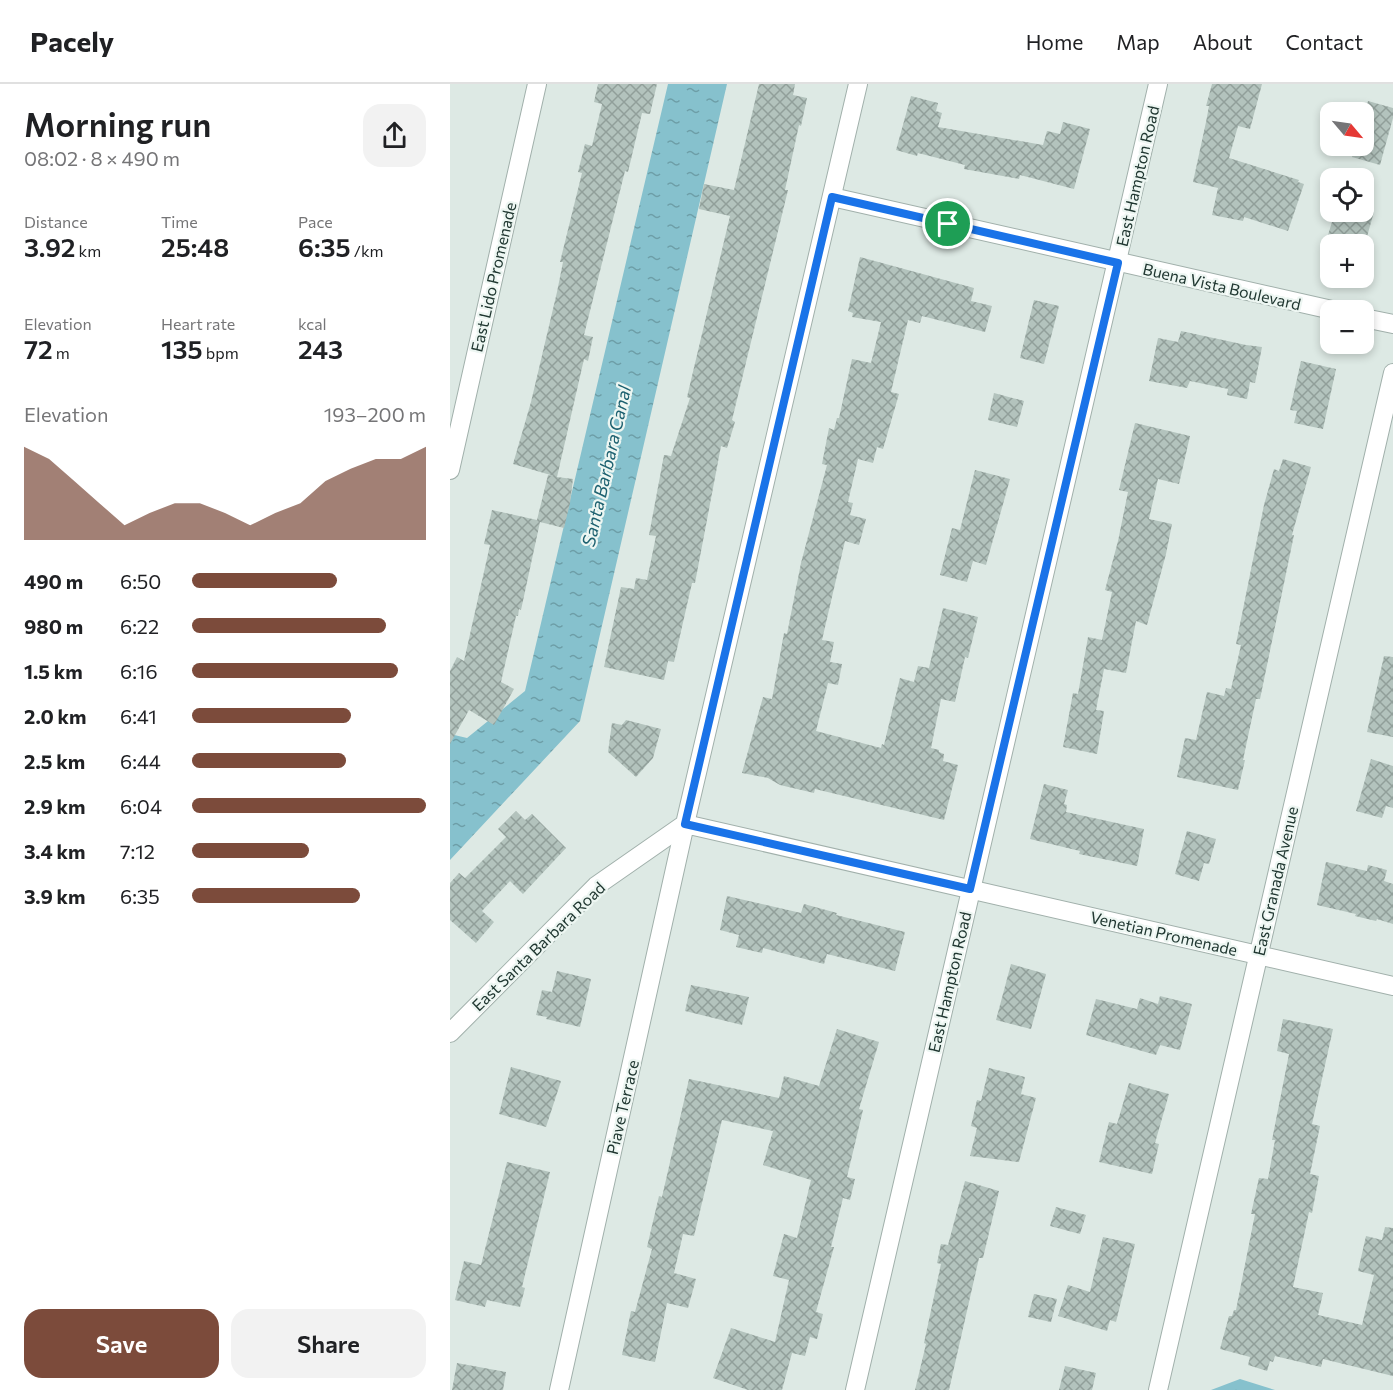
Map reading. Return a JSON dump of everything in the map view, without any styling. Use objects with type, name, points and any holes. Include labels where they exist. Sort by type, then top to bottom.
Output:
[{"type":"street","name":"East Lido Promenade","points":[[450,470],[537,84]]},
{"type":"street","points":[[685,824],[858,84]]},
{"type":"street","name":"East Hampton Road","points":[[855,1390],[1158,84]]},
{"type":"street","name":"Buena Vista Boulevard","points":[[832,197],[1320,307]]},
{"type":"street","points":[[1374,320],[1393,324]]},
{"type":"street","name":"East Granada Avenue","points":[[1158,1390],[1393,373]]},
{"type":"street","name":"Venetian Promenade","points":[[685,824],[1393,986]]},
{"type":"street","name":"East Santa Barbara Road","points":[[450,1033],[596,886],[685,824]]},
{"type":"street","name":"Piave Terrace","points":[[559,1390],[685,824]]},
{"type":"water","name":"Santa Barbara Canal","points":[[668,84],[727,84],[580,721],[450,860],[450,734],[467,738],[525,691]]},
{"type":"water","points":[[1240,1379],[1275,1390],[1211,1390]]},
{"type":"building","points":[[598,84],[657,84],[650,114],[642,113],[628,172],[625,171],[584,335],[593,337],[588,361],[584,359],[557,477],[573,479],[570,503],[564,528],[540,522],[521,610],[519,609],[518,616],[516,616],[501,682],[514,689],[494,725],[469,710],[450,744],[450,671],[457,657],[464,661],[490,545],[484,544],[492,510],[537,520],[548,475],[554,476],[513,464],[531,402],[557,292],[563,262],[560,262],[582,173],[578,172],[585,144],[592,146],[602,104],[594,102]]},
{"type":"building","points":[[759,84],[795,84],[793,95],[807,98],[785,190],[788,190],[732,420],[735,422],[727,448],[721,446],[695,583],[692,583],[674,662],[668,661],[664,680],[604,667],[621,587],[634,589],[636,578],[647,580],[656,536],[649,535],[664,455],[671,456],[690,398],[687,397],[730,216],[699,209],[704,184],[734,190]]},
{"type":"building","points":[[1212,84],[1262,84],[1250,129],[1238,126],[1229,158],[1299,180],[1298,182],[1304,184],[1288,231],[1244,217],[1243,221],[1212,215],[1218,188],[1193,182]]},
{"type":"building","points":[[911,96],[938,103],[936,111],[942,113],[938,127],[1043,145],[1047,131],[1060,134],[1063,122],[1090,129],[1074,189],[1020,175],[1019,179],[964,169],[965,165],[896,150]]},
{"type":"building","points":[[1374,103],[1393,108],[1393,118],[1380,165],[1352,157],[1374,156]]},
{"type":"building","points":[[1332,222],[1371,222],[1368,234],[1328,234]]},
{"type":"building","points":[[860,257],[974,288],[971,301],[992,306],[985,332],[922,316],[920,323],[908,320],[891,392],[899,394],[883,449],[877,447],[873,463],[858,459],[848,502],[853,503],[850,515],[866,519],[859,545],[845,541],[822,640],[834,642],[830,662],[842,664],[838,685],[828,683],[816,731],[881,748],[882,744],[884,745],[900,678],[914,682],[918,666],[929,668],[943,608],[978,617],[968,658],[965,657],[955,702],[941,699],[931,748],[944,754],[943,761],[958,765],[944,820],[815,789],[814,793],[780,785],[768,778],[742,773],[763,697],[772,699],[784,633],[787,634],[801,563],[827,465],[822,464],[829,428],[834,430],[837,418],[839,418],[852,359],[871,363],[881,322],[852,317],[853,313],[848,311]]},
{"type":"building","points":[[1034,300],[1059,306],[1044,364],[1020,358]]},
{"type":"building","points":[[1181,331],[1262,347],[1255,383],[1250,382],[1247,399],[1227,395],[1228,389],[1190,381],[1187,388],[1149,381],[1158,338],[1178,342]]},
{"type":"building","points":[[1301,361],[1336,369],[1323,429],[1294,423],[1297,411],[1290,410]]},
{"type":"building","points":[[994,393],[1024,401],[1017,427],[988,420]]},
{"type":"building","points":[[1135,423],[1190,436],[1179,484],[1158,479],[1149,519],[1172,524],[1166,554],[1147,625],[1136,621],[1126,673],[1104,669],[1096,710],[1104,711],[1097,754],[1063,747],[1073,693],[1078,694],[1088,637],[1102,640],[1112,592],[1105,590],[1128,492],[1119,490]]},
{"type":"building","points":[[1283,459],[1311,467],[1292,535],[1294,535],[1260,699],[1256,699],[1238,790],[1177,777],[1185,738],[1196,740],[1207,692],[1224,696],[1226,688],[1231,689],[1241,645],[1236,644],[1264,505],[1274,469],[1279,471]]},
{"type":"building","points":[[975,470],[1010,479],[986,565],[973,561],[967,582],[940,575],[952,528],[960,530]]},
{"type":"building","points":[[1384,656],[1393,657],[1393,737],[1367,732]]},
{"type":"building","points":[[626,720],[661,729],[653,758],[636,777],[608,752],[612,723],[622,725]]},
{"type":"building","points":[[1371,759],[1393,766],[1393,808],[1386,806],[1382,818],[1356,811]]},
{"type":"building","points":[[1044,784],[1068,790],[1064,804],[1067,805],[1066,812],[1144,829],[1137,866],[1079,854],[1080,851],[1030,839]]},
{"type":"building","points":[[516,811],[525,820],[532,814],[566,848],[523,894],[510,881],[482,911],[494,922],[476,943],[450,920],[450,883],[459,873],[465,878],[506,837],[498,829]]},
{"type":"building","points":[[1187,831],[1216,839],[1209,864],[1204,863],[1199,881],[1175,874]]},
{"type":"building","points":[[1326,862],[1367,871],[1368,865],[1387,870],[1384,881],[1393,884],[1393,924],[1317,905]]},
{"type":"building","points":[[727,896],[801,913],[804,904],[837,913],[836,915],[905,932],[895,971],[827,954],[824,964],[763,948],[762,953],[736,947],[739,935],[720,930]]},
{"type":"building","points":[[1011,964],[1046,974],[1031,1029],[996,1020]]},
{"type":"building","points":[[557,971],[591,979],[580,1027],[536,1015],[542,990],[552,992]]},
{"type":"building","points":[[691,985],[749,997],[742,1025],[685,1011]]},
{"type":"building","points":[[1160,996],[1192,1004],[1180,1050],[1160,1045],[1156,1055],[1086,1035],[1096,999],[1137,1009],[1140,998],[1158,1004]]},
{"type":"building","points":[[1283,1019],[1333,1029],[1312,1124],[1320,1126],[1310,1174],[1319,1176],[1293,1287],[1323,1293],[1318,1315],[1362,1325],[1374,1275],[1358,1271],[1366,1236],[1382,1240],[1385,1227],[1393,1228],[1393,1376],[1323,1359],[1321,1367],[1275,1356],[1273,1362],[1270,1361],[1267,1371],[1248,1365],[1250,1357],[1220,1349],[1229,1316],[1232,1316],[1236,1310],[1255,1214],[1251,1214],[1259,1178],[1268,1179],[1275,1140],[1272,1140],[1289,1054],[1277,1051]]},
{"type":"building","points":[[837,1029],[879,1042],[859,1109],[863,1110],[847,1177],[855,1179],[850,1200],[843,1198],[831,1247],[834,1247],[816,1312],[823,1314],[817,1339],[810,1337],[805,1356],[792,1353],[782,1390],[748,1390],[713,1378],[731,1328],[775,1342],[789,1280],[773,1276],[784,1234],[797,1238],[811,1180],[763,1165],[773,1131],[722,1120],[694,1236],[683,1234],[674,1273],[696,1279],[688,1308],[667,1303],[655,1362],[622,1355],[631,1311],[635,1312],[652,1249],[647,1247],[659,1196],[662,1197],[689,1079],[779,1098],[784,1076],[819,1086]]},
{"type":"building","points":[[511,1067],[561,1081],[546,1127],[499,1114]]},
{"type":"building","points":[[989,1068],[1025,1077],[1021,1094],[1036,1098],[1019,1162],[970,1156],[977,1128],[971,1126],[977,1100],[981,1101]]},
{"type":"building","points":[[1129,1083],[1169,1094],[1155,1143],[1159,1144],[1152,1174],[1099,1162],[1109,1122],[1117,1124]]},
{"type":"building","points":[[507,1162],[550,1172],[522,1287],[525,1288],[520,1307],[487,1300],[485,1307],[455,1300],[464,1261],[481,1265]]},
{"type":"building","points":[[965,1181],[999,1191],[983,1258],[979,1258],[949,1390],[915,1390],[941,1264],[937,1263],[941,1244],[948,1245]]},
{"type":"building","points":[[1056,1207],[1086,1215],[1080,1234],[1050,1226]]},
{"type":"building","points":[[1103,1237],[1135,1244],[1116,1322],[1110,1320],[1107,1331],[1058,1316],[1068,1285],[1090,1292]]},
{"type":"building","points":[[1034,1294],[1057,1299],[1051,1322],[1028,1317]]},
{"type":"building","points":[[457,1363],[506,1372],[503,1390],[452,1390]]},
{"type":"building","points":[[1065,1366],[1096,1373],[1092,1390],[1059,1390]]},
{"type":"route","points":[[832,197],[948,224],[1118,263],[970,889],[685,824],[832,197]]}]
